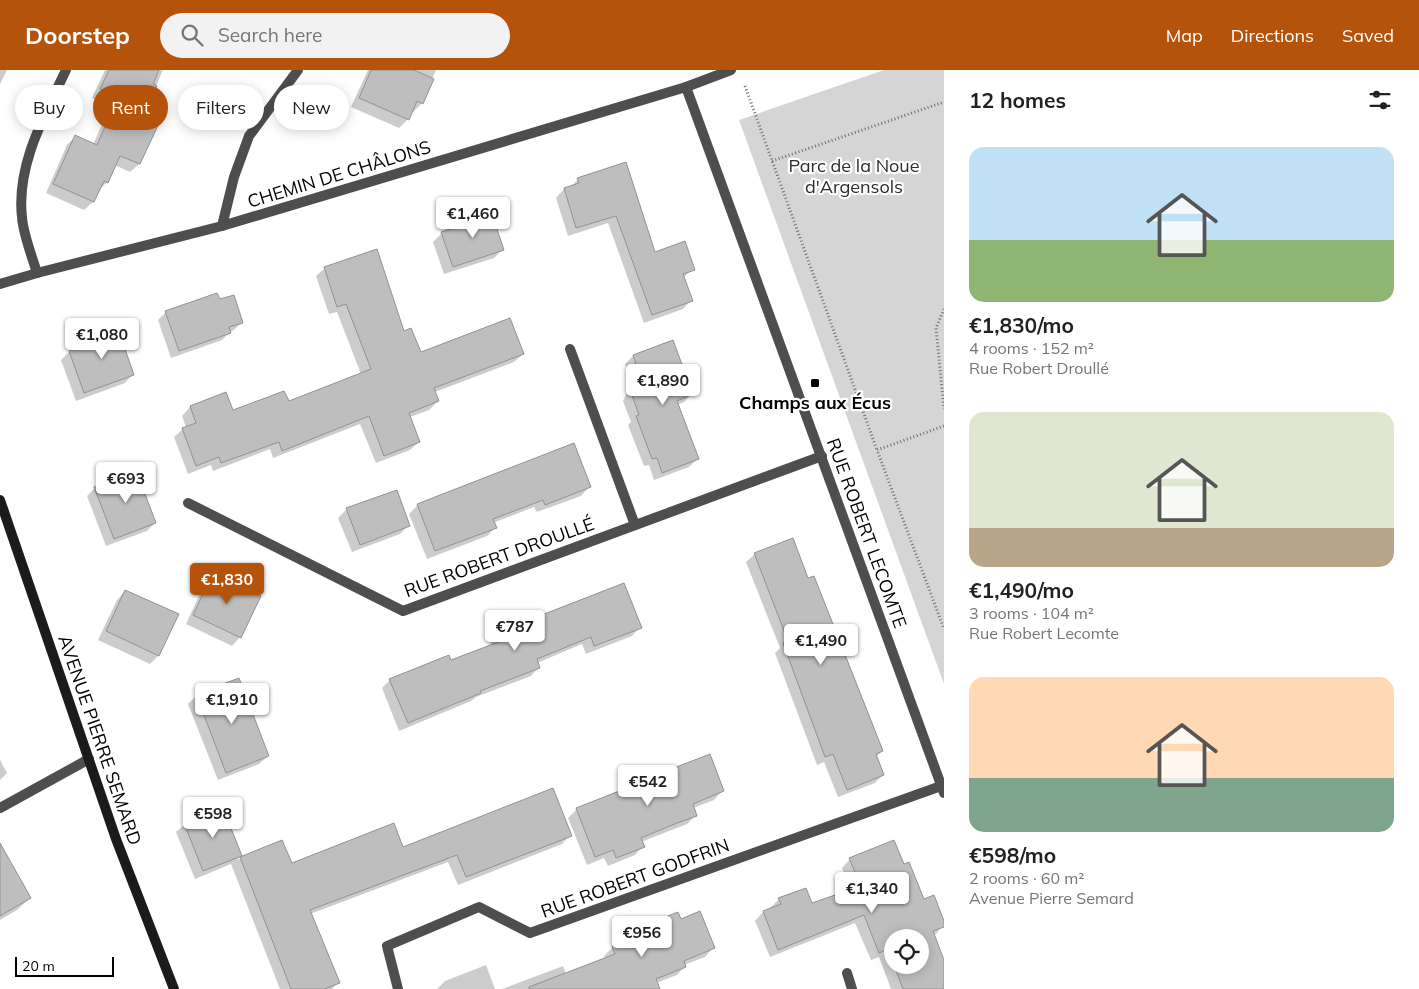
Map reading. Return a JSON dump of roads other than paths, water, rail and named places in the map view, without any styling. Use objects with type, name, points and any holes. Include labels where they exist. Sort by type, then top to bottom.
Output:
[{"type":"main road","name":"AVENUE PIERRE SEMARD","points":[[0,500],[116,839],[174,989]]},
{"type":"street","points":[[37,273],[22,217],[23,186],[30,149],[66,70]]},
{"type":"street","points":[[222,226],[234,176],[249,136],[298,70]]},
{"type":"street","name":"CHEMIN DE CHÂLONS","points":[[0,284],[222,226],[686,87],[731,70]]},
{"type":"street","name":"RUE ROBERT LECOMTE","points":[[686,87],[943,790]]},
{"type":"street","points":[[570,349],[635,525]]},
{"type":"street","name":"RUE ROBERT DROULLÉ","points":[[188,503],[403,611],[822,456]]},
{"type":"street","points":[[0,808],[89,759]]},
{"type":"street","name":"RUE ROBERT GODFRIN","points":[[398,989],[387,946],[479,907],[530,933],[943,790]]},
{"type":"street","points":[[847,973],[852,989]]},
{"type":"place","name":"Champs aux Écus","points":[[815,383]]},
{"type":"park label","name":"Parc de la Noue d'Argensols","points":[[854,175]]}]
